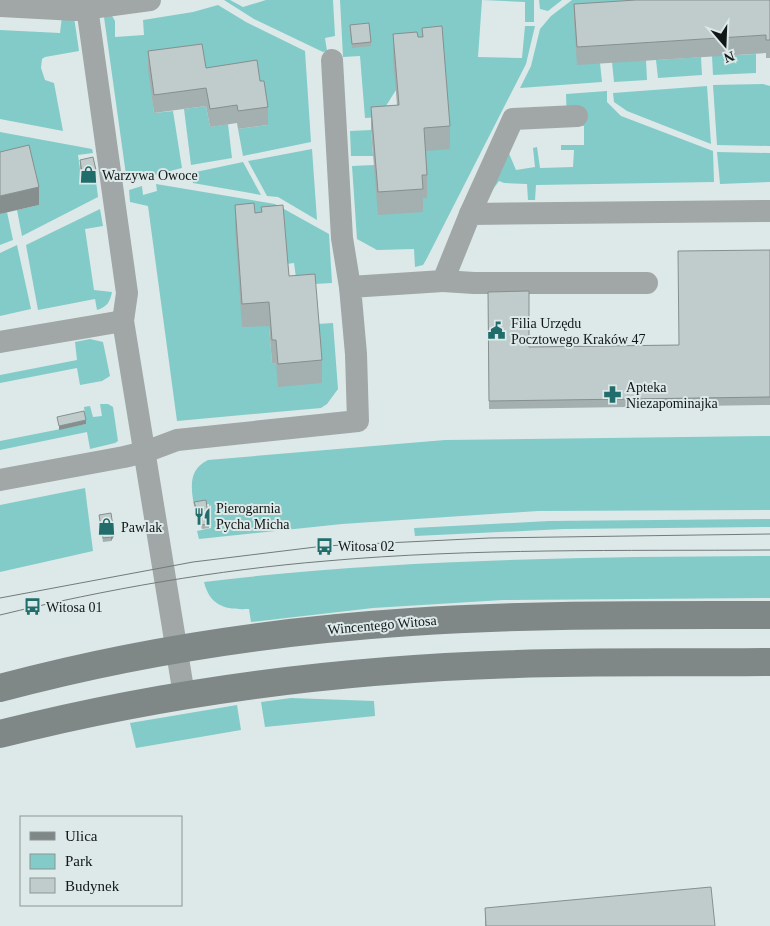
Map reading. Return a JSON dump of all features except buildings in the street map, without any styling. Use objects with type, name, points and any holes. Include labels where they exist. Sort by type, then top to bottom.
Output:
[{"type":"main road","name":"Wincentego Witosa","points":[[0,688],[104,663],[176,650],[260,637],[410,622],[534,617],[770,615]]},
{"type":"main road","points":[[0,734],[114,707],[184,695],[353,674],[426,668],[517,664],[770,662]]},
{"type":"street","points":[[0,6],[86,5],[150,0]]},
{"type":"street","points":[[86,5],[127,293],[123,321],[184,695]]},
{"type":"street","points":[[0,480],[145,452],[177,440],[358,421],[356,354],[350,287],[342,238],[332,60]]},
{"type":"street","points":[[443,281],[470,214],[513,119],[577,116]]},
{"type":"street","points":[[470,214],[770,211]]},
{"type":"street","points":[[350,287],[443,281],[474,283],[646,283]]},
{"type":"street","points":[[0,342],[123,321]]},
{"type":"green space","points":[[224,0],[230,0],[243,7],[266,0],[333,0],[335,36],[325,38],[327,51],[323,52],[254,19]]},
{"type":"green space","points":[[340,0],[482,0],[478,57],[522,58],[525,26],[535,26],[526,64],[423,265],[415,267],[414,249],[377,250],[357,239],[352,166],[374,165],[422,198],[427,198],[396,90],[379,117],[365,118],[360,56],[343,57]]},
{"type":"green space","points":[[482,0],[534,0],[534,22],[525,22],[525,2]]},
{"type":"green space","points":[[539,0],[562,0],[548,11],[540,9]]},
{"type":"green space","points":[[572,0],[770,0],[600,63],[602,82],[520,88],[531,66],[540,29],[551,16]]},
{"type":"green space","points":[[218,5],[246,22],[305,51],[311,142],[243,156],[238,129],[268,125],[149,69],[154,113],[173,111],[182,168],[127,182],[104,17],[111,14],[115,21],[115,37],[144,35],[143,20],[193,12]]},
{"type":"green space","points":[[62,16],[74,17],[79,51],[45,57],[42,59],[41,68],[45,80],[54,83],[63,131],[0,119],[0,30],[60,33]]},
{"type":"green space","points":[[756,54],[756,73],[713,75],[712,56]]},
{"type":"green space","points":[[701,57],[702,75],[658,78],[656,60]]},
{"type":"green space","points":[[646,60],[647,80],[614,82],[612,62]]},
{"type":"green space","points":[[763,84],[770,86],[770,146],[717,145],[713,85]]},
{"type":"green space","points":[[707,86],[711,144],[627,111],[614,102],[613,93]]},
{"type":"green space","points":[[607,91],[607,102],[621,116],[713,151],[714,182],[536,185],[535,200],[528,200],[527,184],[499,181],[491,192],[508,151],[516,170],[535,167],[533,148],[537,147],[540,168],[573,167],[574,150],[561,150],[561,145],[584,145],[584,126],[567,124],[566,94]]},
{"type":"green space","points":[[206,106],[210,127],[228,124],[232,158],[191,165],[184,109]]},
{"type":"green space","points":[[371,130],[373,156],[351,156],[350,131]]},
{"type":"green space","points":[[0,132],[92,149],[93,153],[78,155],[82,183],[96,181],[98,197],[22,236],[17,210],[39,205],[0,170]]},
{"type":"green space","points":[[312,149],[317,220],[278,197],[267,196],[248,161]]},
{"type":"green space","points":[[717,152],[770,153],[770,182],[720,184]]},
{"type":"green space","points":[[243,162],[261,195],[193,183],[191,173]]},
{"type":"green space","points":[[156,184],[275,204],[329,234],[332,283],[297,285],[294,263],[286,264],[269,326],[272,363],[276,363],[317,324],[333,323],[338,389],[327,404],[321,408],[177,421],[148,206],[130,202],[129,190],[142,186],[143,195],[157,191]]},
{"type":"green space","points":[[100,209],[103,226],[85,229],[94,290],[112,292],[106,306],[97,310],[95,299],[38,310],[26,245]]},
{"type":"green space","points":[[7,212],[13,240],[0,245],[0,214]]},
{"type":"green space","points":[[17,245],[31,309],[0,316],[0,253]]},
{"type":"green space","points":[[90,339],[103,342],[110,376],[102,381],[80,385],[77,368],[0,383],[0,375],[77,360],[75,342]]},
{"type":"green space","points":[[100,404],[108,404],[113,407],[118,441],[115,443],[90,449],[87,432],[0,450],[0,441],[86,424],[84,407],[90,406],[93,417],[102,416]]},
{"type":"green space","points":[[770,436],[770,510],[538,511],[342,524],[199,539],[197,531],[211,528],[209,504],[194,506],[192,492],[194,474],[208,460],[445,440]]},
{"type":"green space","points":[[85,488],[93,551],[0,572],[0,505]]},
{"type":"green space","points":[[770,519],[770,527],[564,529],[415,536],[414,528],[549,521]]},
{"type":"green space","points":[[770,556],[770,598],[503,600],[373,608],[251,622],[249,609],[234,609],[215,602],[210,597],[204,582],[345,568],[416,564],[628,557]]},
{"type":"green space","points":[[291,698],[374,701],[375,716],[265,727],[261,702]]},
{"type":"green space","points":[[237,705],[241,730],[136,748],[130,723]]},
{"type":"tram line","points":[[0,598],[193,562],[324,546],[489,538],[770,534]]},
{"type":"tram line","points":[[0,615],[121,589],[203,575],[326,561],[492,552],[770,550]]},
{"type":"place","name":"Warzywa Owoce","points":[[88,175]]},
{"type":"place","name":"Filia Urzędu Pocztowego Kraków 47","points":[[497,331]]},
{"type":"place","name":"Apteka Niezapominajka","points":[[612,395]]},
{"type":"place","name":"Pierogarnia Pycha Micha","points":[[202,516]]},
{"type":"place","name":"Pawlak","points":[[107,527]]},
{"type":"place","name":"Witosa 02","points":[[324,546]]},
{"type":"place","name":"Witosa 01","points":[[32,607]]}]
